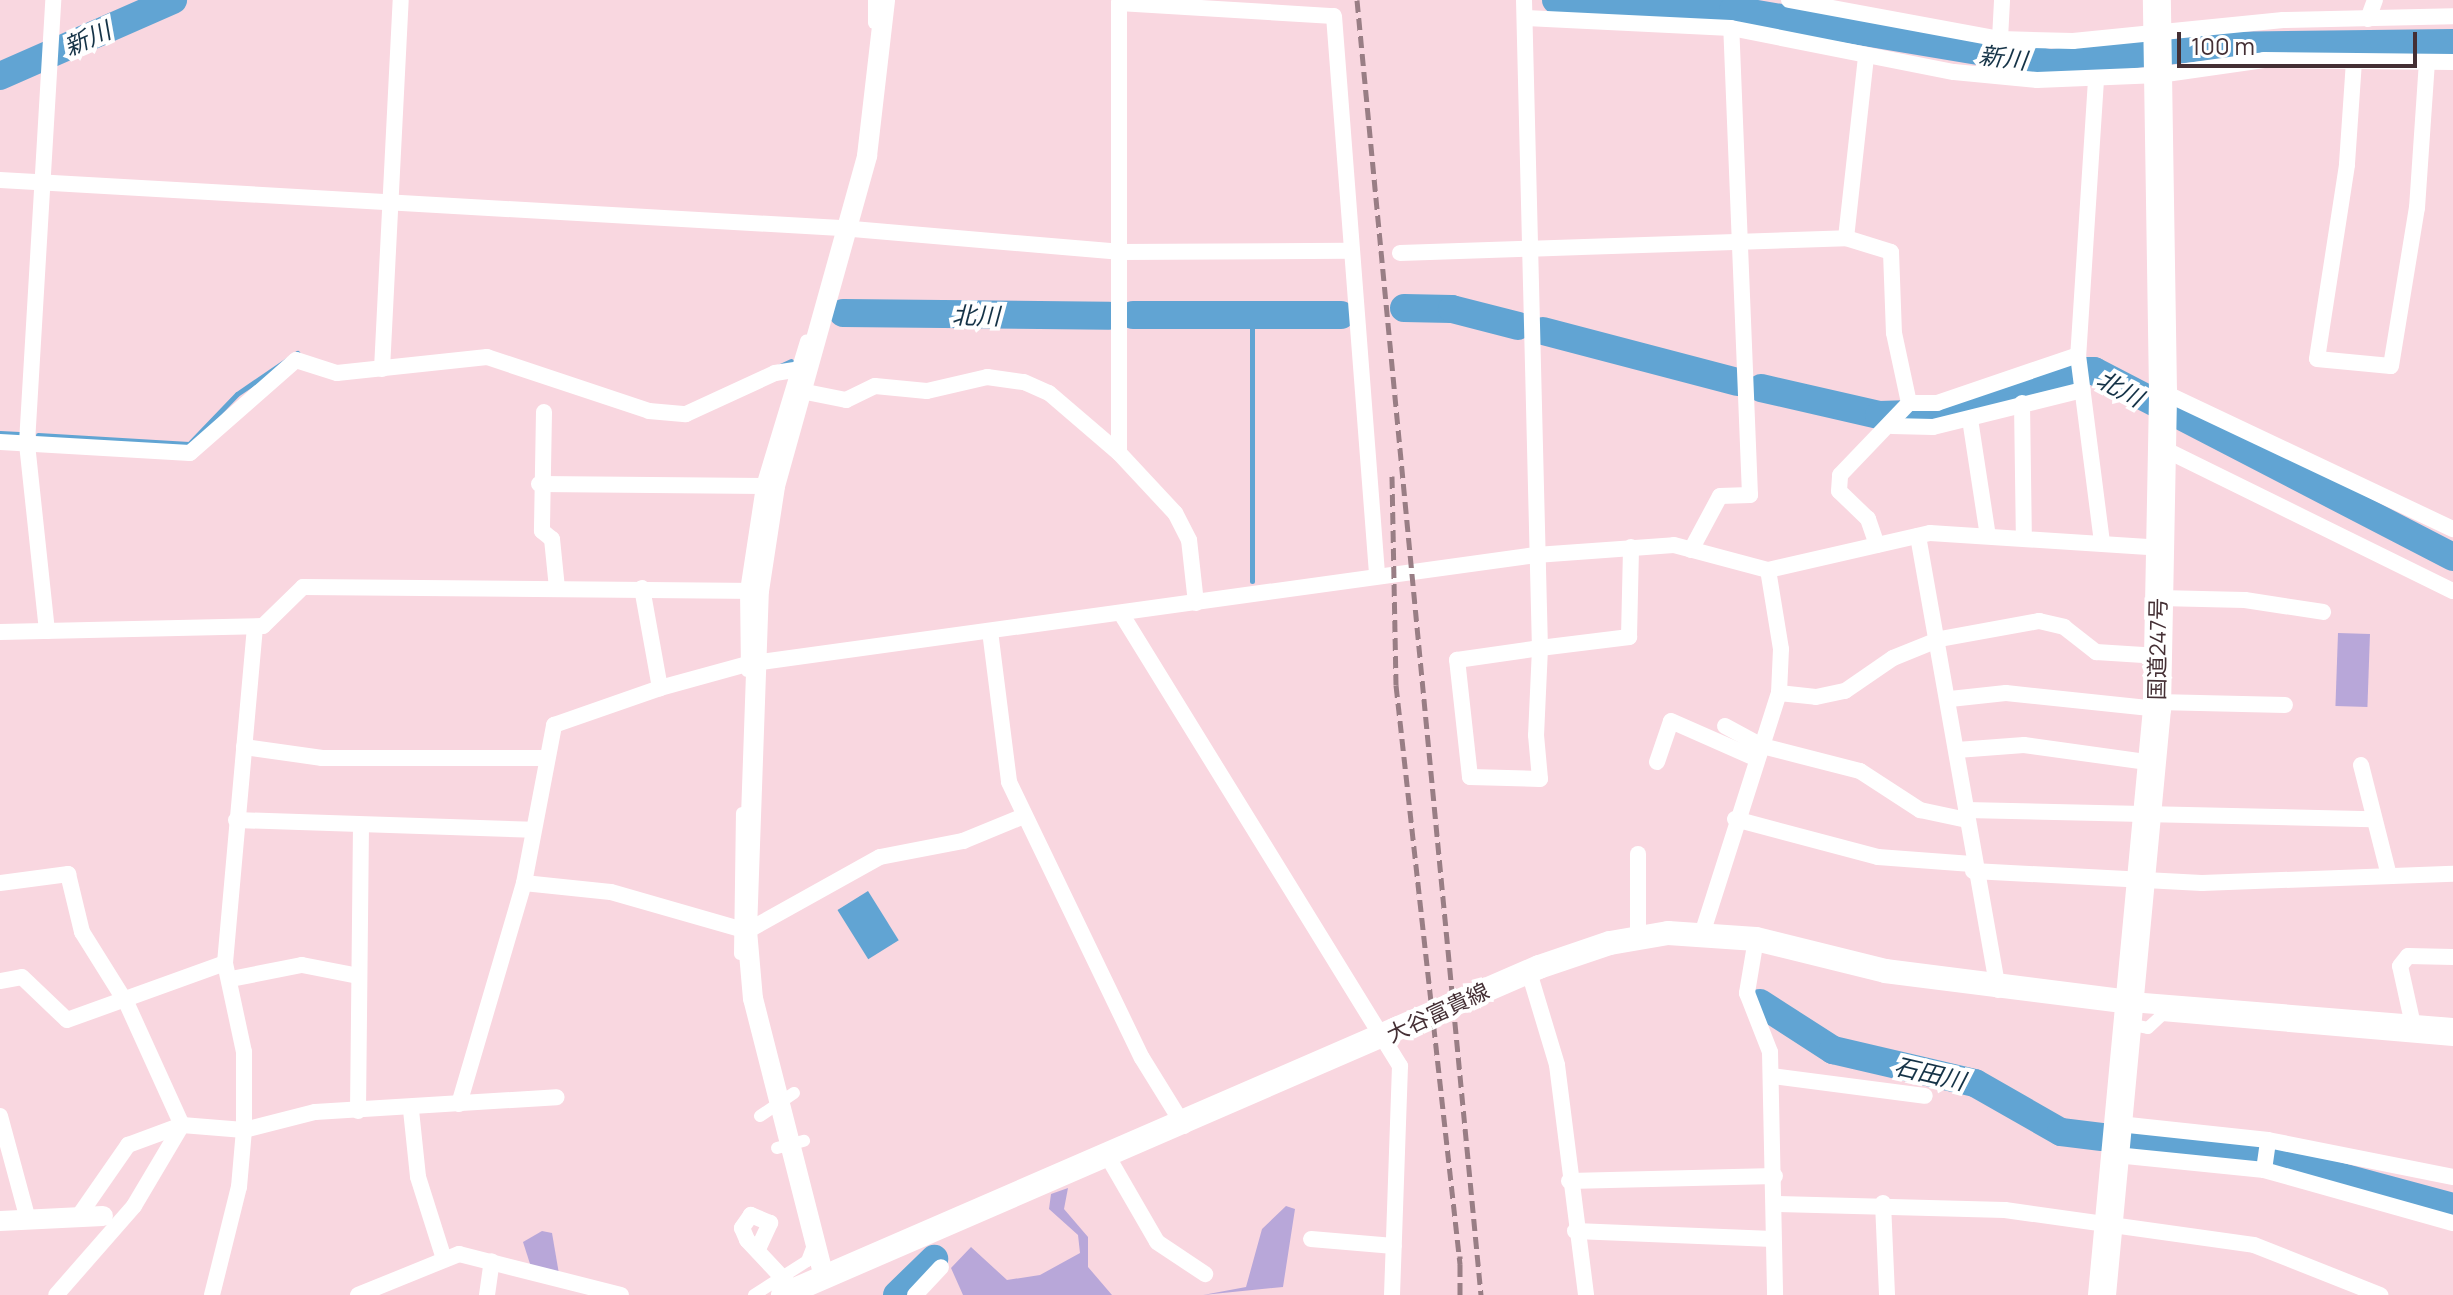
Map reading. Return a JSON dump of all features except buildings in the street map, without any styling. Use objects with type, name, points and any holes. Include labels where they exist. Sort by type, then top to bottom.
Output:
[{"type":"highway","name":"国道247号","points":[[2102,1295],[2126,1016],[2151,815],[2157,706],[2163,392],[2157,0]]},
{"type":"main road","name":"大谷富貴線","points":[[802,1283],[1184,1126],[1529,972],[1638,938],[1702,934],[1756,939],[2126,1016]]},
{"type":"street","points":[[47,631],[27,443],[53,0]]},
{"type":"street","points":[[382,369],[401,0]]},
{"type":"street","points":[[844,228],[873,63],[874,0]]},
{"type":"street","points":[[802,1283],[812,1244],[753,999],[741,930],[753,664],[752,591],[769,486],[844,228],[883,63],[885,0]]},
{"type":"street","points":[[1524,0],[1540,648],[1540,779],[1470,777],[1457,660],[1540,648],[1629,637],[1631,547]]},
{"type":"street","points":[[1789,0],[2000,39],[2073,41],[2157,29],[2453,16]]},
{"type":"street","points":[[2000,39],[2002,0]]},
{"type":"street","points":[[2368,19],[2375,0]]},
{"type":"street","points":[[1119,453],[1119,3],[1334,16],[1348,251],[1377,573]]},
{"type":"street","points":[[1526,18],[1731,28],[1866,57],[2037,80],[2096,80],[2159,75],[2264,60],[2453,62]]},
{"type":"street","points":[[1691,550],[1720,496],[1750,495],[1744,240],[1731,28]]},
{"type":"street","points":[[1846,238],[1866,57]]},
{"type":"street","points":[[2354,61],[2347,165],[2317,359],[2391,366],[2417,208],[2427,62]]},
{"type":"street","points":[[2096,80],[2078,355],[2102,542]]},
{"type":"street","points":[[0,180],[844,228],[1119,252],[1348,251]]},
{"type":"street","points":[[1400,253],[1846,238],[1891,252],[1894,333],[1909,403],[1892,426],[1840,475],[1839,491],[1868,519],[1877,545]]},
{"type":"street","points":[[1909,403],[1937,403],[2078,355]]},
{"type":"street","points":[[0,442],[190,453],[296,360],[337,373],[487,357],[649,411],[686,414],[803,367]]},
{"type":"street","points":[[769,486],[801,391],[803,367]]},
{"type":"street","points":[[801,391],[846,400],[875,386],[927,391],[987,377],[1024,382],[1049,393],[1119,453],[1182,527],[1196,603]]},
{"type":"street","points":[[1892,426],[1970,419],[2022,403],[2083,390]]},
{"type":"street","points":[[2163,392],[2453,529]]},
{"type":"street","points":[[2022,403],[2024,538]]},
{"type":"street","points":[[544,412],[539,484],[557,588]]},
{"type":"street","points":[[1970,419],[1988,536]]},
{"type":"street","points":[[2162,441],[2453,591]]},
{"type":"street","points":[[539,484],[769,486]]},
{"type":"street","points":[[459,1104],[524,883],[554,725],[660,688],[753,664],[1122,615],[1377,573],[1536,555],[1631,547],[1691,550],[1768,570],[1918,536],[1988,536],[2160,548]]},
{"type":"street","points":[[1918,536],[1950,699],[1972,867],[1998,990]]},
{"type":"street","points":[[1702,934],[1735,819],[1779,693],[1781,649],[1768,570]]},
{"type":"street","points":[[0,632],[255,627],[303,587],[752,591]]},
{"type":"street","points":[[642,588],[660,688]]},
{"type":"street","points":[[2159,598],[2323,612]]},
{"type":"street","points":[[1122,615],[1388,1037],[1400,1066],[1392,1295]]},
{"type":"street","points":[[1779,693],[1845,691],[1893,658],[1940,639],[2039,621],[2064,627],[2096,652],[2159,656]]},
{"type":"street","points":[[212,1295],[239,1187],[244,1130],[244,1052],[228,971],[236,820],[255,627]]},
{"type":"street","points":[[990,631],[1001,745],[1024,816],[1142,1058],[1184,1126]]},
{"type":"street","points":[[1950,699],[2006,693],[2157,706],[2285,705]]},
{"type":"street","points":[[1657,762],[1671,721],[1759,753],[1860,771],[1920,810],[1966,815],[2372,819]]},
{"type":"street","points":[[1725,726],[1759,753]]},
{"type":"street","points":[[1957,750],[2024,745],[2153,763]]},
{"type":"street","points":[[244,747],[322,758],[546,758]]},
{"type":"street","points":[[2361,765],[2372,819],[2388,872]]},
{"type":"street","points":[[524,883],[611,892],[741,930],[880,857],[963,841],[1024,816]]},
{"type":"street","points":[[1735,819],[1878,857],[1972,867],[2253,882],[2388,872],[2453,874]]},
{"type":"street","points":[[236,820],[361,829],[532,830]]},
{"type":"street","points":[[358,1111],[361,829]]},
{"type":"street","points":[[1638,854],[1638,938]]},
{"type":"street","points":[[0,883],[68,874],[82,932],[127,1004],[182,1125]]},
{"type":"street","points":[[1756,939],[1747,993],[1772,1076],[1775,1295]]},
{"type":"street","points":[[2413,1025],[2400,966],[2408,956],[2453,957]]},
{"type":"street","points":[[0,981],[22,977],[67,1020],[228,971],[302,965],[358,976]]},
{"type":"street","points":[[1529,972],[1557,1065],[1575,1231],[1586,1295]]},
{"type":"street","points":[[2126,1016],[2164,1003],[2453,1028]]},
{"type":"street","points":[[2164,1003],[2453,1040]]},
{"type":"street","points":[[1772,1076],[1925,1096]]},
{"type":"street","points":[[760,1116],[794,1093]]},
{"type":"street","points":[[78,1217],[128,1145],[182,1125],[244,1130],[315,1112],[411,1110],[557,1097]]},
{"type":"street","points":[[411,1110],[418,1177],[443,1256]]},
{"type":"street","points":[[0,1116],[28,1220]]},
{"type":"street","points":[[2119,1124],[2268,1140],[2453,1177]]},
{"type":"street","points":[[56,1295],[134,1206],[182,1125]]},
{"type":"street","points":[[2264,1170],[2268,1140]]},
{"type":"street","points":[[777,1148],[804,1141]]},
{"type":"street","points":[[2116,1155],[2264,1170],[2453,1223]]},
{"type":"street","points":[[1108,1157],[1157,1242],[1205,1274]]},
{"type":"street","points":[[1569,1181],[1775,1176]]},
{"type":"street","points":[[1774,1204],[1883,1203],[2254,1245],[2380,1295]]},
{"type":"street","points":[[1883,1203],[1887,1295]]},
{"type":"street","points":[[0,1221],[103,1216]]},
{"type":"street","points":[[1575,1231],[1773,1239]]},
{"type":"street","points":[[1311,1239],[1394,1246]]},
{"type":"street","points":[[758,1249],[802,1283]]},
{"type":"street","points":[[358,1295],[443,1256],[492,1261],[621,1295]]},
{"type":"street","points":[[487,1295],[492,1261]]},
{"type":"street","points":[[915,1295],[941,1267]]},
{"type":"street","points":[[754,1295],[802,1283]]},
{"type":"shaded area","points":[[2338,633],[2370,634],[2367,707],[2335,706]]},
{"type":"shaded area","points":[[1068,1188],[1064,1209],[1088,1237],[1088,1267],[1112,1295],[963,1295],[951,1268],[971,1247],[1007,1280],[1040,1275],[1080,1253],[1078,1235],[1049,1209],[1051,1194]]},
{"type":"shaded area","points":[[1286,1206],[1295,1209],[1283,1287],[1203,1295],[1246,1287],[1262,1229]]},
{"type":"shaded area","points":[[542,1231],[552,1233],[559,1274],[531,1267],[523,1242]]},
{"type":"water","points":[[868,891],[899,940],[868,959],[837,910]]},
{"type":"waterway","name":"新川","points":[[0,76],[173,0]]},
{"type":"waterway","name":"新川","points":[[1556,0],[1733,10],[2051,63],[2214,46],[2453,43]]},
{"type":"waterway","name":"北川","points":[[1404,308],[1452,309],[1518,326]]},
{"type":"waterway","name":"北川","points":[[843,313],[1109,316]]},
{"type":"waterway","name":"北川","points":[[1133,315],[1341,315]]},
{"type":"waterway","points":[[1252,315],[1252,581]]},
{"type":"waterway","name":"北川","points":[[1543,331],[1737,382]]},
{"type":"waterway","points":[[38,435],[189,444],[237,394],[297,353]]},
{"type":"waterway","points":[[780,366],[791,361]]},
{"type":"waterway","name":"北川","points":[[1761,388],[1879,415],[1943,413],[2071,371],[2094,371],[2453,557]]},
{"type":"waterway","points":[[0,433],[19,434]]},
{"type":"waterway","name":"石田川","points":[[1760,1003],[1833,1050],[1975,1083],[2061,1132],[2102,1137]]},
{"type":"waterway","name":"石田川","points":[[2139,1140],[2260,1155]]},
{"type":"waterway","name":"石田川","points":[[2271,1158],[2453,1207]]},
{"type":"waterway","name":"石田川","points":[[897,1295],[934,1259]]},
{"type":"railway","points":[[1357,0],[1481,1295]]},
{"type":"railway","points":[[1392,476],[1396,685],[1460,1264]]},
{"type":"railway","points":[[1460,1256],[1460,1295]]}]
